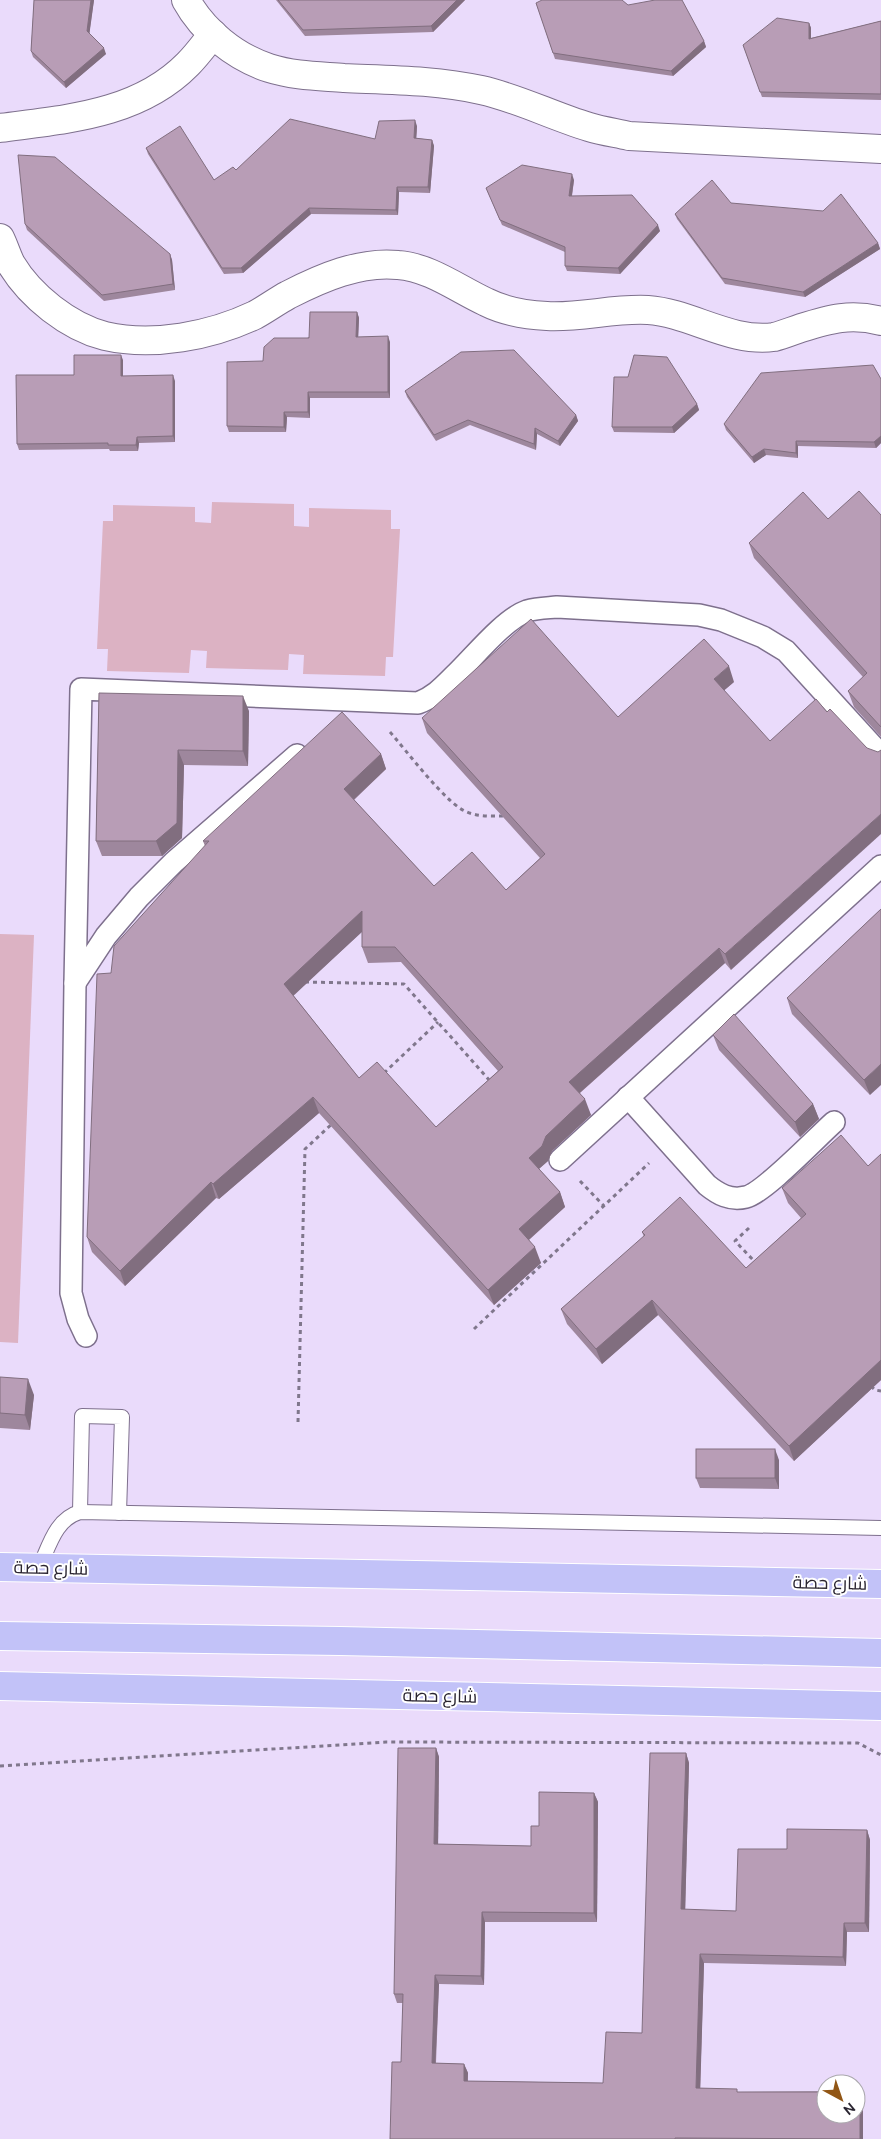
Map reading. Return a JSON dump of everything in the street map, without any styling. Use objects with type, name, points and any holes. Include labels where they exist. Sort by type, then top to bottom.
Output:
[{"type":"main road","name":"شارع حصة","points":[[0,1567],[881,1584]]},
{"type":"main road","points":[[0,1636],[340,1641],[881,1653]]},
{"type":"main road","name":"شارع حصة","points":[[0,1686],[881,1706]]},
{"type":"main road","points":[[0,1695],[34,1687]]},
{"type":"street","points":[[186,0],[191,9],[213,34],[239,54],[268,68],[300,76],[406,81],[480,90],[516,99],[589,127],[629,136],[881,149]]},
{"type":"street","points":[[0,128],[87,116],[123,105],[157,88],[187,65],[213,34]]},
{"type":"street","points":[[0,238],[11,264],[36,296],[67,320],[104,336],[142,340],[181,338],[218,329],[255,315],[288,295],[331,276],[364,266],[399,265],[429,274],[488,303],[517,312],[548,316],[614,310],[649,310],[684,316],[745,337],[774,337],[832,318],[865,317],[881,321]]},
{"type":"street","points":[[86,1336],[78,1319],[71,1293],[75,983],[82,689],[361,699],[418,703],[437,693],[511,621],[525,612],[541,608],[699,615],[711,617],[740,628],[776,644],[786,651],[881,755]]},
{"type":"street","points":[[339,719],[361,699]]},
{"type":"street","points":[[75,983],[106,936],[139,897],[174,862],[309,745]]},
{"type":"street","points":[[560,1160],[881,866]]},
{"type":"street","points":[[628,1097],[718,1194],[732,1198],[746,1197],[762,1188],[834,1122]]},
{"type":"lane","points":[[80,1512],[82,1416],[122,1418],[119,1513]]},
{"type":"lane","points":[[39,1568],[59,1525],[71,1514],[80,1512],[881,1528]]},
{"type":"path","points":[[361,699],[452,803],[466,812],[488,816],[506,816]]},
{"type":"path","points":[[298,982],[404,984],[496,1087]]},
{"type":"path","points":[[382,1076],[438,1022]]},
{"type":"path","points":[[298,1422],[305,1149],[340,1116]]},
{"type":"path","points":[[474,1329],[670,1144]]},
{"type":"path","points":[[560,1160],[604,1206]]},
{"type":"path","points":[[746,1197],[762,1215],[735,1241],[762,1269]]},
{"type":"path","points":[[868,1383],[875,1390],[881,1391]]},
{"type":"path","points":[[0,1766],[386,1742],[858,1743],[881,1755]]},
{"type":"shaded area","points":[[212,502],[294,504],[294,526],[309,527],[309,508],[391,510],[391,529],[400,529],[393,657],[386,657],[385,676],[303,674],[304,655],[289,654],[288,670],[206,668],[207,651],[191,650],[189,673],[107,671],[108,649],[97,649],[103,521],[113,521],[113,505],[195,507],[195,522],[211,523]]},
{"type":"shaded area","points":[[0,934],[34,935],[18,1343],[0,1342]]},
{"type":"building","points":[[34,0],[91,0],[87,31],[104,48],[64,82],[31,51]]},
{"type":"building","points":[[278,0],[457,0],[431,26],[303,30]]},
{"type":"building","points":[[542,0],[622,0],[628,5],[655,0],[682,0],[704,41],[671,71],[553,53],[536,3]]},
{"type":"building","points":[[777,18],[809,23],[809,39],[881,21],[881,94],[760,92],[743,45]]},
{"type":"building","points":[[290,119],[375,139],[379,121],[415,120],[414,138],[432,140],[428,187],[397,187],[396,210],[309,208],[241,268],[222,268],[146,148],[180,126],[214,180],[233,167],[236,170]]},
{"type":"building","points":[[18,155],[55,157],[170,254],[173,284],[102,295],[25,224]]},
{"type":"building","points":[[522,165],[572,174],[569,196],[632,195],[658,225],[618,268],[565,266],[565,247],[500,220],[486,188]]},
{"type":"building","points":[[712,180],[731,203],[823,211],[841,194],[878,243],[803,292],[722,278],[675,214]]},
{"type":"building","points":[[310,312],[357,312],[356,337],[388,336],[388,392],[308,392],[308,412],[284,412],[284,427],[227,426],[227,362],[263,361],[264,347],[274,338],[309,338]]},
{"type":"building","points":[[514,350],[576,415],[558,441],[535,428],[534,444],[468,420],[434,435],[405,391],[461,352]]},
{"type":"building","points":[[74,355],[121,355],[121,376],[173,375],[173,436],[137,437],[136,445],[108,445],[108,443],[17,444],[16,375],[74,375]]},
{"type":"building","points":[[634,355],[667,357],[697,404],[672,427],[612,427],[614,377],[628,377]]},
{"type":"building","points":[[873,365],[881,379],[881,436],[874,442],[796,441],[796,453],[764,449],[752,457],[724,424],[761,373]]},
{"type":"building","points":[[859,491],[881,515],[881,727],[848,691],[867,673],[749,543],[803,492],[828,519]]},
{"type":"building","points":[[531,619],[618,717],[704,639],[729,666],[714,679],[770,741],[816,699],[827,712],[830,709],[867,748],[878,752],[881,750],[881,814],[725,954],[719,948],[569,1082],[585,1099],[546,1136],[542,1146],[529,1158],[560,1192],[519,1229],[535,1247],[488,1290],[313,1097],[213,1184],[211,1182],[120,1271],[87,1237],[97,974],[111,973],[114,946],[209,841],[203,841],[342,712],[381,754],[344,789],[434,886],[472,852],[506,890],[545,854],[422,718]],"holes":[[[362,911],[362,947],[395,947],[503,1067],[436,1127],[377,1062],[359,1078],[284,984]]]},
{"type":"building","points":[[99,693],[243,696],[243,751],[178,750],[177,823],[156,841],[96,841]]},
{"type":"building","points":[[881,909],[881,1064],[864,1080],[787,998]]},
{"type":"building","points":[[734,1014],[813,1104],[795,1122],[713,1035]]},
{"type":"building","points":[[841,1135],[868,1166],[881,1154],[881,1360],[789,1446],[652,1300],[596,1349],[561,1309],[645,1235],[642,1232],[680,1197],[746,1268],[806,1214],[782,1188]]},
{"type":"building","points":[[0,1377],[28,1379],[25,1415],[0,1413]]},
{"type":"building","points":[[696,1449],[775,1449],[775,1478],[696,1478]]},
{"type":"building","points":[[398,1748],[436,1748],[434,1844],[531,1846],[531,1826],[539,1826],[539,1792],[594,1793],[594,1913],[482,1912],[481,1976],[435,1975],[432,2063],[464,2064],[464,2081],[603,2083],[606,2032],[642,2033],[650,1753],[686,1753],[681,1909],[736,1911],[738,1849],[787,1849],[787,1829],[867,1830],[865,1923],[844,1923],[843,1957],[700,1954],[696,2088],[737,2089],[737,2092],[816,2092],[816,2124],[860,2124],[860,2139],[390,2139],[392,2062],[401,2062],[403,1994],[394,1994]]}]
